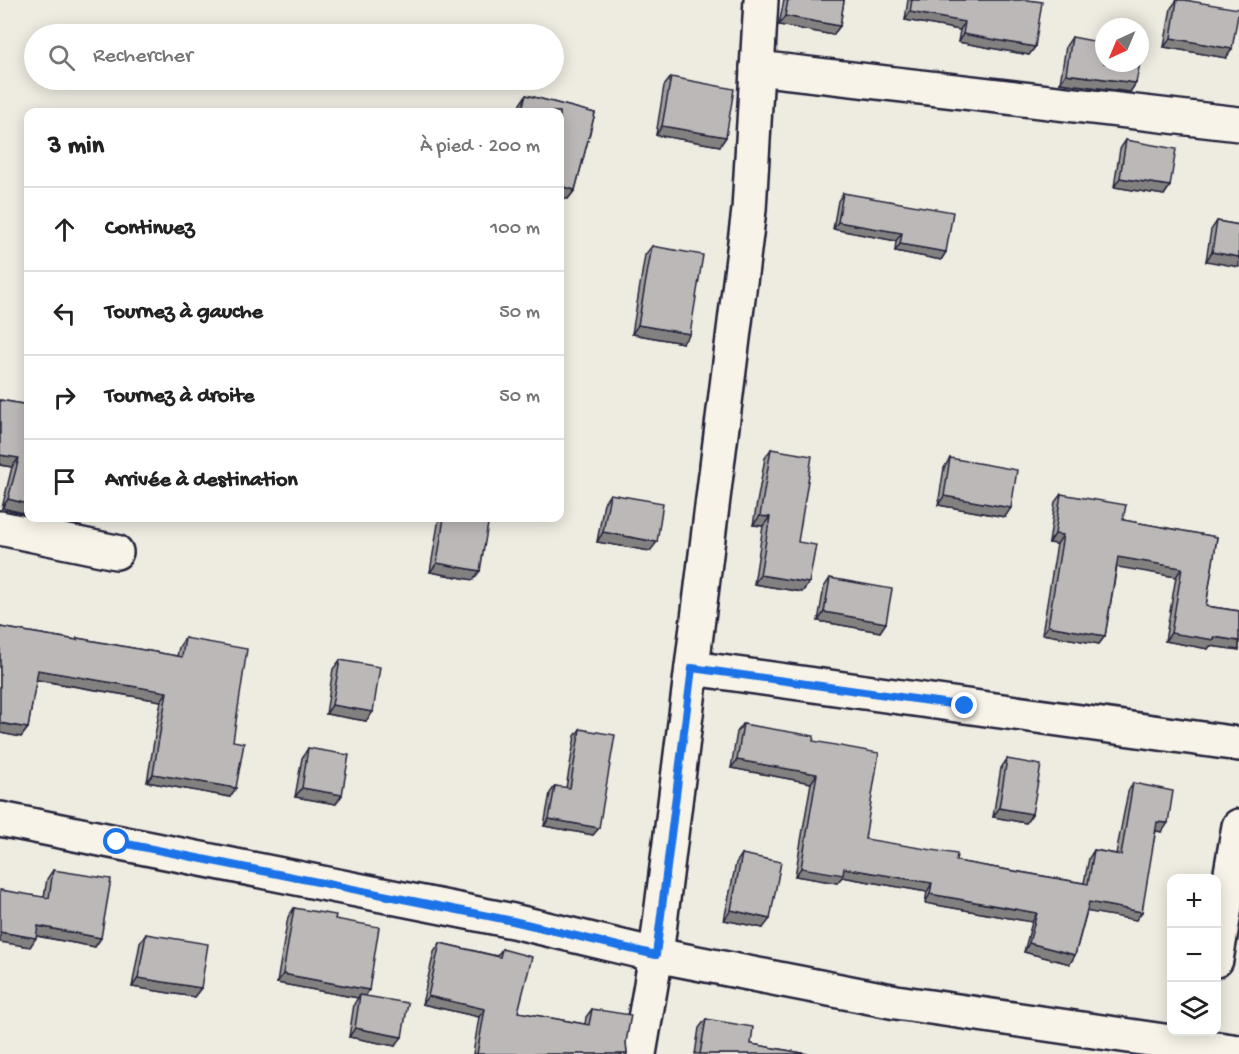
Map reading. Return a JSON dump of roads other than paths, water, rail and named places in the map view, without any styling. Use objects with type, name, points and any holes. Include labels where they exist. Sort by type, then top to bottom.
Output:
[{"type":"street","points":[[639,1054],[656,955],[749,210],[761,0]]},
{"type":"street","points":[[757,68],[1239,124]]},
{"type":"street","points":[[0,528],[116,552]]},
{"type":"street","points":[[692,668],[1239,744]]},
{"type":"street","points":[[0,819],[513,921],[656,955],[896,1002],[1203,1039],[1239,1052]]},
{"type":"street","points":[[1221,931],[1239,826]]}]
